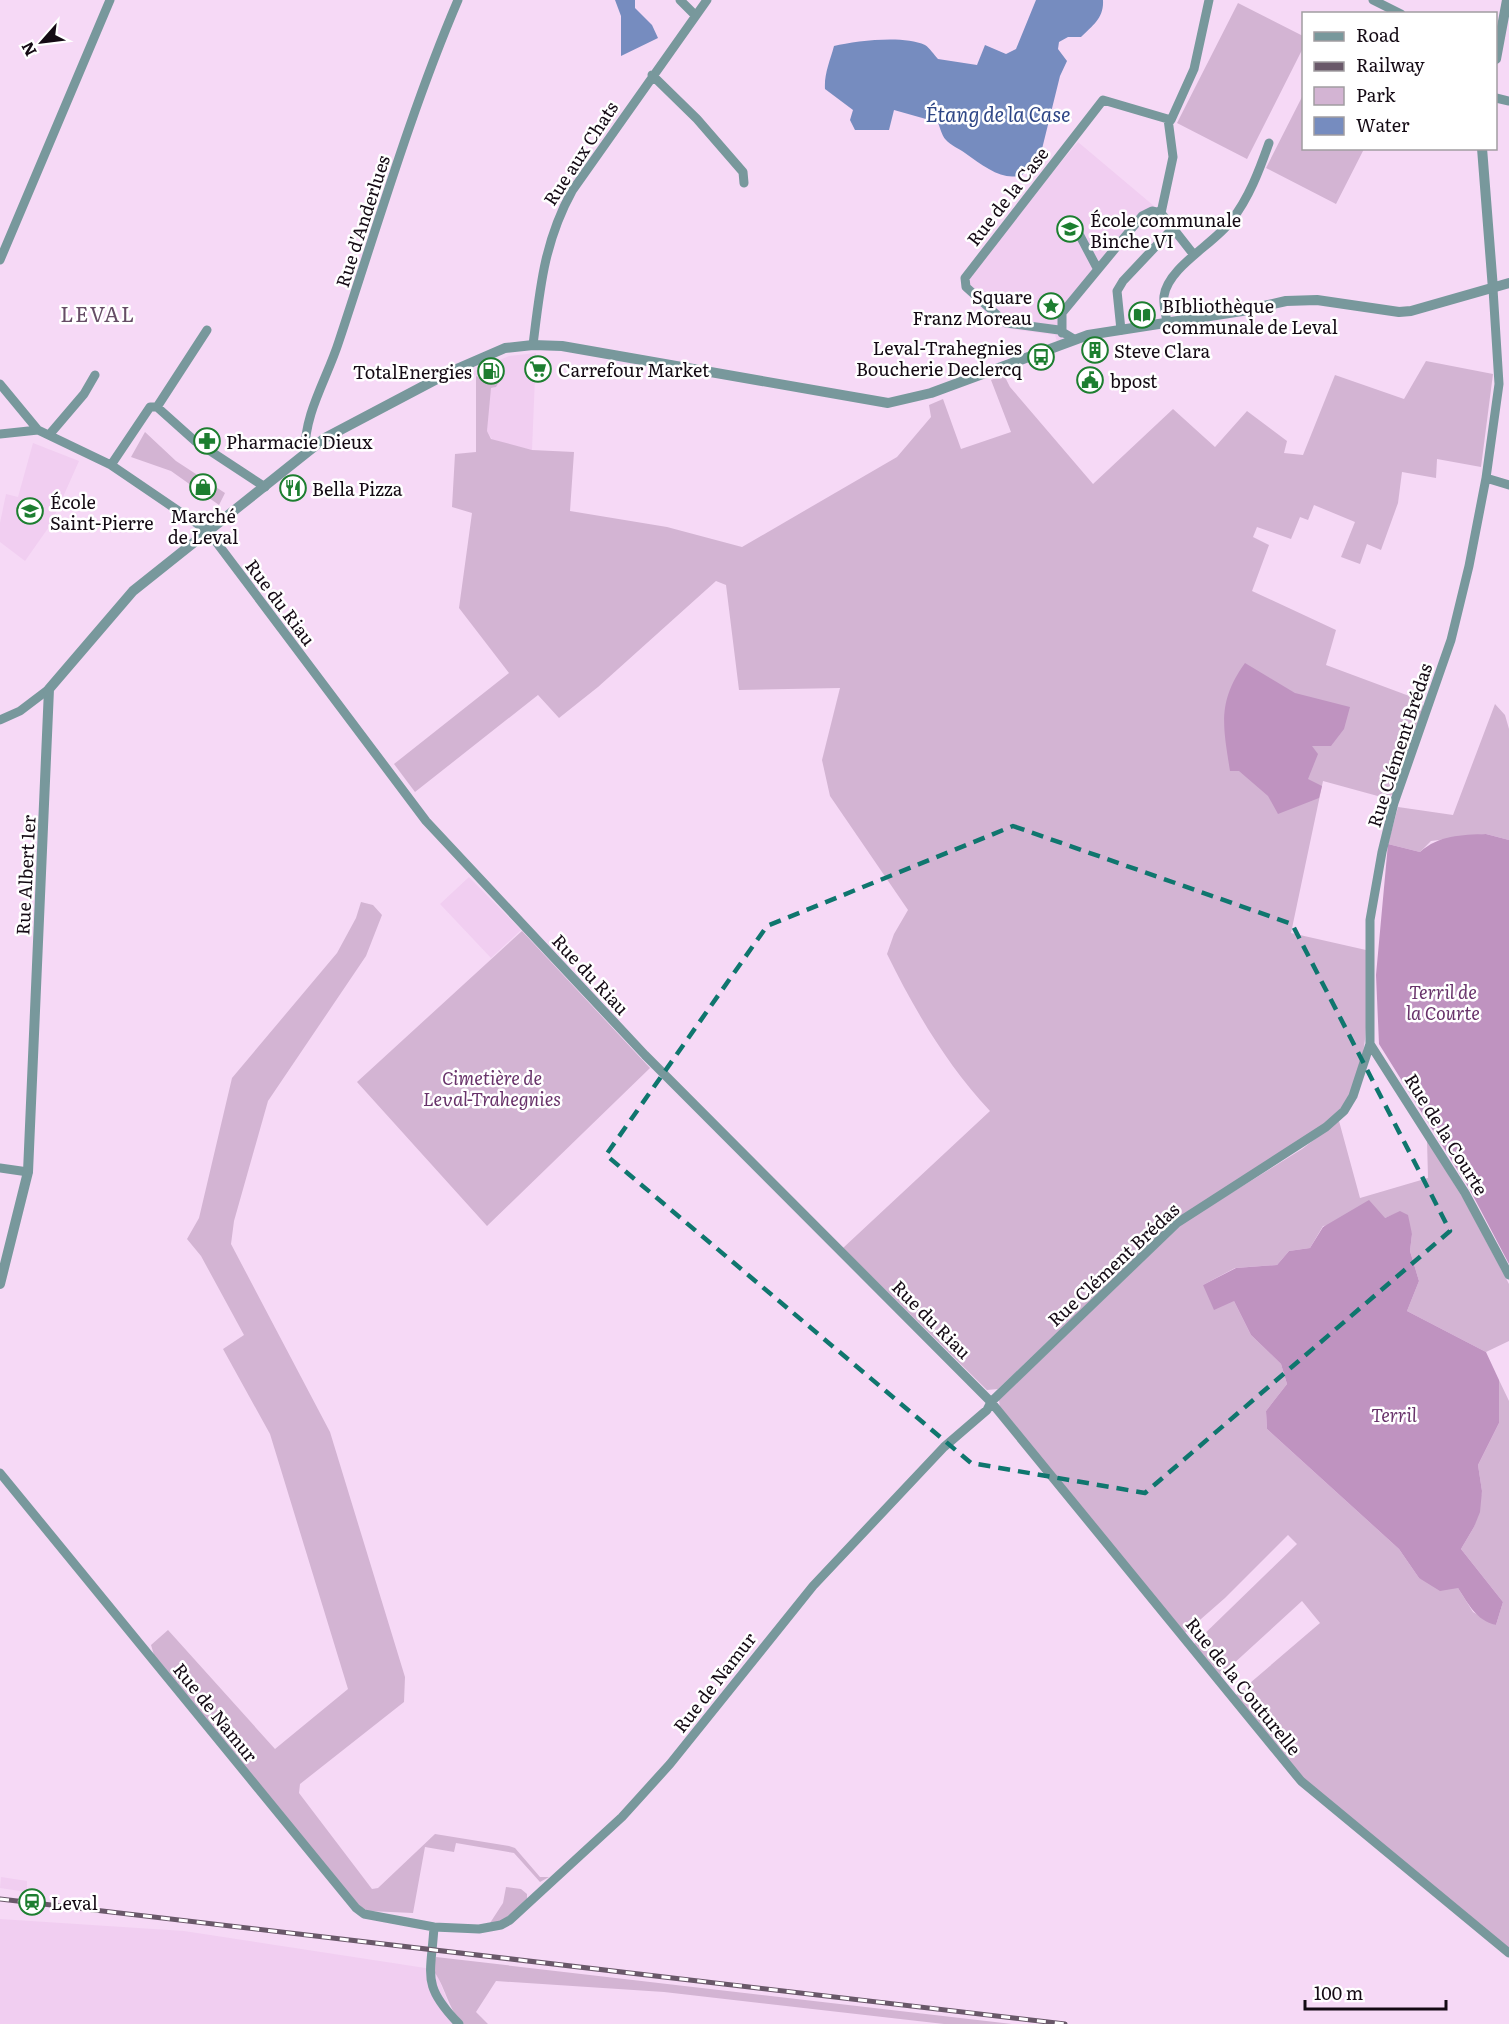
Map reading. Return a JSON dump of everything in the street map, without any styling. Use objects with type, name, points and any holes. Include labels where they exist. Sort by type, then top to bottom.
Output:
[{"type":"street","points":[[0,260],[110,0]]},
{"type":"street","name":"Rue d'Anderlues","points":[[304,453],[306,425],[338,347],[398,162],[441,40],[458,0]]},
{"type":"street","points":[[680,0],[695,15]]},
{"type":"street","name":"Rue aux Chats","points":[[533,345],[546,253],[555,221],[572,191],[706,0]]},
{"type":"street","points":[[1161,213],[1173,157],[1168,119],[1171,120],[1194,69],[1209,0]]},
{"type":"street","points":[[1373,0],[1397,12]]},
{"type":"street","points":[[1497,56],[1505,31],[1507,0]]},
{"type":"street","points":[[652,75],[698,119],[743,172],[744,183]]},
{"type":"street","name":"Rue de la Case","points":[[1074,339],[1059,330],[1006,323],[966,287],[965,278],[1103,100],[1168,119]]},
{"type":"street","points":[[1167,323],[1164,294],[1169,283],[1194,255],[1218,236],[1247,199],[1269,143]]},
{"type":"street","points":[[1482,150],[1493,289]]},
{"type":"street","points":[[1062,333],[1062,313],[1142,216],[1152,211],[1161,213],[1194,255]]},
{"type":"street","points":[[1122,330],[1117,291],[1123,281],[1173,228]]},
{"type":"street","points":[[1078,232],[1097,268]]},
{"type":"street","points":[[0,720],[20,711],[49,689],[133,591],[265,487],[304,453],[325,438],[452,371],[505,348],[562,345],[888,403],[931,393],[1074,339],[1242,311],[1286,301],[1317,300],[1377,310],[1411,311],[1509,283]]},
{"type":"street","name":"Rue Clément Brédas","points":[[991,1402],[1177,1223],[1306,1141],[1344,1111],[1353,1096],[1370,1044],[1370,920],[1382,852],[1394,803],[1451,640],[1486,478],[1499,384],[1493,289]]},
{"type":"street","points":[[157,407],[207,330]]},
{"type":"street","points":[[49,435],[84,394],[95,375]]},
{"type":"street","points":[[0,384],[38,430]]},
{"type":"street","points":[[111,465],[150,407],[157,407],[195,441],[265,487]]},
{"type":"street","points":[[0,434],[38,430]]},
{"type":"street","name":"Rue du Riau","points":[[38,430],[111,465],[208,531],[426,821],[639,1050],[991,1402]]},
{"type":"street","points":[[1486,478],[1509,485]]},
{"type":"street","name":"Rue Albert 1er","points":[[0,1284],[28,1172],[49,689]]},
{"type":"street","name":"Rue de la Courte","points":[[1370,1044],[1466,1193],[1509,1275]]},
{"type":"street","points":[[0,1167],[28,1172]]},
{"type":"street","name":"Rue de Namur","points":[[0,1473],[349,1901],[364,1914],[434,1927],[479,1929],[501,1925],[599,1839],[670,1764],[813,1586],[930,1462],[987,1410],[991,1402]]},
{"type":"street","name":"Rue de la Couturelle","points":[[991,1402],[1301,1781],[1509,1953]]},
{"type":"street","points":[[434,1927],[429,1973],[432,1988],[440,2004],[459,2024]]},
{"type":"highlighted area","points":[[1013,826],[1292,924],[1450,1231],[1145,1493],[971,1463],[606,1155],[767,926]]},
{"type":"shaded area","name":"École communale Binche VI","points":[[1078,142],[1154,206],[1063,315],[1067,341],[1058,345],[1055,335],[996,327],[961,280]]},
{"type":"shaded area","points":[[536,353],[532,450],[493,441],[487,431],[488,402],[491,388],[496,387],[504,373],[486,380],[469,373],[509,356]]},
{"type":"shaded area","name":"École Saint-Pierre","points":[[33,443],[79,461],[51,524],[25,561],[0,542],[0,523],[6,494],[18,497]]},
{"type":"shaded area","points":[[469,877],[521,930],[491,958],[440,904]]},
{"type":"shaded area","points":[[1,1877],[27,1881],[27,1892],[0,1888]]},
{"type":"shaded area","points":[[0,1919],[184,1931],[432,1969],[438,1977],[452,2013],[463,2024],[0,2024]]},
{"type":"green space","points":[[1238,3],[1302,35],[1302,50],[1247,159],[1177,123]]},
{"type":"green space","points":[[1302,97],[1302,150],[1363,150],[1336,204],[1266,168]]},
{"type":"green space","points":[[1426,361],[1493,374],[1481,467],[1437,459],[1436,478],[1402,472],[1398,503],[1381,550],[1367,544],[1360,564],[1341,557],[1355,522],[1314,505],[1308,520],[1300,517],[1291,539],[1257,527],[1253,537],[1269,545],[1252,591],[1336,630],[1326,665],[1420,700],[1424,707],[1393,794],[1385,798],[1323,781],[1291,933],[1366,950],[1366,1029],[1360,1068],[1353,1087],[1342,1107],[1325,1124],[1168,1227],[998,1389],[987,1390],[843,1248],[990,1111],[946,1056],[921,1017],[887,954],[894,934],[908,910],[830,796],[822,760],[840,688],[739,690],[726,585],[716,581],[598,687],[559,718],[538,695],[415,792],[394,764],[509,673],[459,608],[472,513],[452,507],[455,454],[476,452],[476,376],[486,380],[504,374],[496,387],[491,388],[487,431],[491,439],[532,450],[574,452],[570,511],[667,527],[742,547],[897,457],[931,417],[929,405],[943,399],[961,449],[1011,432],[991,380],[1004,375],[1010,387],[1093,484],[1173,409],[1215,447],[1247,411],[1287,441],[1284,453],[1303,455],[1335,375],[1404,399]]},
{"type":"green space","points":[[145,432],[176,461],[225,493],[219,505],[171,471],[131,457]]},
{"type":"green space","points":[[1245,663],[1295,693],[1350,707],[1344,729],[1331,746],[1312,746],[1318,754],[1308,779],[1322,786],[1319,798],[1278,814],[1268,796],[1239,771],[1230,771],[1224,715],[1230,690]]},
{"type":"green space","points":[[1495,704],[1505,715],[1509,729],[1509,840],[1486,834],[1431,841],[1420,852],[1388,844],[1398,807],[1453,815]]},
{"type":"green space","name":"Terril de la Courte","points":[[1486,834],[1509,840],[1509,1264],[1470,1190],[1379,1044],[1376,975],[1388,844],[1420,852],[1443,839]]},
{"type":"green space","points":[[361,902],[373,905],[382,915],[366,956],[268,1101],[234,1221],[231,1244],[330,1432],[405,1677],[404,1702],[300,1784],[299,1793],[372,1889],[378,1888],[435,1834],[515,1848],[540,1877],[549,1877],[540,1882],[514,1853],[456,1843],[454,1852],[425,1847],[413,1913],[368,1911],[357,1905],[154,1655],[151,1645],[168,1630],[275,1749],[348,1689],[270,1434],[223,1349],[244,1335],[201,1256],[187,1239],[199,1218],[232,1078],[337,953],[356,918]]},
{"type":"green space","name":"Cimetière de Leval-Trahegnies","points":[[522,931],[650,1068],[487,1226],[357,1082]]},
{"type":"green space","points":[[1339,1121],[1360,1198],[1428,1178],[1427,1140],[1464,1200],[1509,1284],[1509,1341],[1486,1352],[1407,1311],[1419,1281],[1410,1251],[1412,1234],[1400,1212],[1385,1218],[1323,1226],[1310,1248],[1289,1251],[1277,1265],[1235,1268],[1203,1285],[1234,1301],[1251,1335],[1281,1364],[1287,1384],[1266,1411],[1267,1429],[1399,1549],[1419,1578],[1458,1588],[1473,1612],[1496,1625],[1503,1602],[1461,1549],[1474,1527],[1482,1491],[1478,1465],[1499,1423],[1499,1380],[1509,1401],[1509,1949],[1303,1780],[1236,1695],[1320,1623],[1302,1601],[1220,1676],[1194,1644],[1297,1544],[1288,1535],[1225,1598],[1185,1633],[1000,1410],[999,1400],[1183,1223],[1302,1149]]},
{"type":"green space","name":"Terril","points":[[1369,1200],[1385,1218],[1400,1211],[1408,1215],[1412,1234],[1410,1251],[1419,1281],[1407,1311],[1486,1352],[1499,1380],[1499,1423],[1478,1465],[1482,1491],[1480,1512],[1461,1549],[1503,1602],[1496,1625],[1478,1616],[1458,1588],[1440,1591],[1419,1578],[1399,1549],[1267,1429],[1266,1411],[1287,1384],[1281,1364],[1251,1335],[1234,1301],[1214,1310],[1203,1285],[1236,1268],[1277,1265],[1289,1251],[1310,1248],[1323,1227]]},
{"type":"green space","points":[[506,1887],[521,1889],[527,1894],[527,1900],[501,1922],[490,1923],[503,1903]]},
{"type":"green space","points":[[436,1957],[1012,2024],[944,2024],[664,1992],[496,1981],[476,2012],[488,2024],[463,2024],[453,2011],[432,1969]]},
{"type":"water","points":[[615,0],[635,0],[635,8],[652,25],[658,38],[621,56],[621,16]]},
{"type":"water","name":"Étang de la Case","points":[[1036,0],[1103,0],[1103,6],[1097,21],[1081,37],[1068,37],[1059,42],[1058,49],[1067,61],[1060,76],[1041,153],[1033,166],[1025,173],[1006,176],[986,167],[948,142],[936,119],[933,121],[894,110],[889,130],[855,130],[850,120],[853,110],[825,89],[826,73],[834,46],[843,44],[905,40],[925,45],[938,59],[977,65],[985,45],[1006,54],[1016,49]]},
{"type":"railway","points":[[0,1899],[1065,2024]]},
{"type":"place","name":"École communale Binche VI","points":[[1070,229]]},
{"type":"place","name":"Square Franz Moreau","points":[[1051,306]]},
{"type":"place","name":"BIbliothèque communale de Leval","points":[[1142,315]]},
{"type":"place","name":"Steve Clara","points":[[1095,350]]},
{"type":"place","name":"Leval-Trahegnies Boucherie Declercq","points":[[1041,357]]},
{"type":"place","name":"Carrefour Market","points":[[538,369]]},
{"type":"place","name":"TotalEnergies","points":[[491,371]]},
{"type":"place","name":"bpost","points":[[1090,380]]},
{"type":"place","name":"Pharmacie Dieux","points":[[207,441]]},
{"type":"place","name":"Marché de Leval","points":[[203,487]]},
{"type":"place","name":"Bella Pizza","points":[[293,488]]},
{"type":"place","name":"École Saint-Pierre","points":[[30,511]]},
{"type":"place","name":"Leval","points":[[32,1902]]},
{"type":"district","name":"LEVAL","points":[[98,312]]}]
